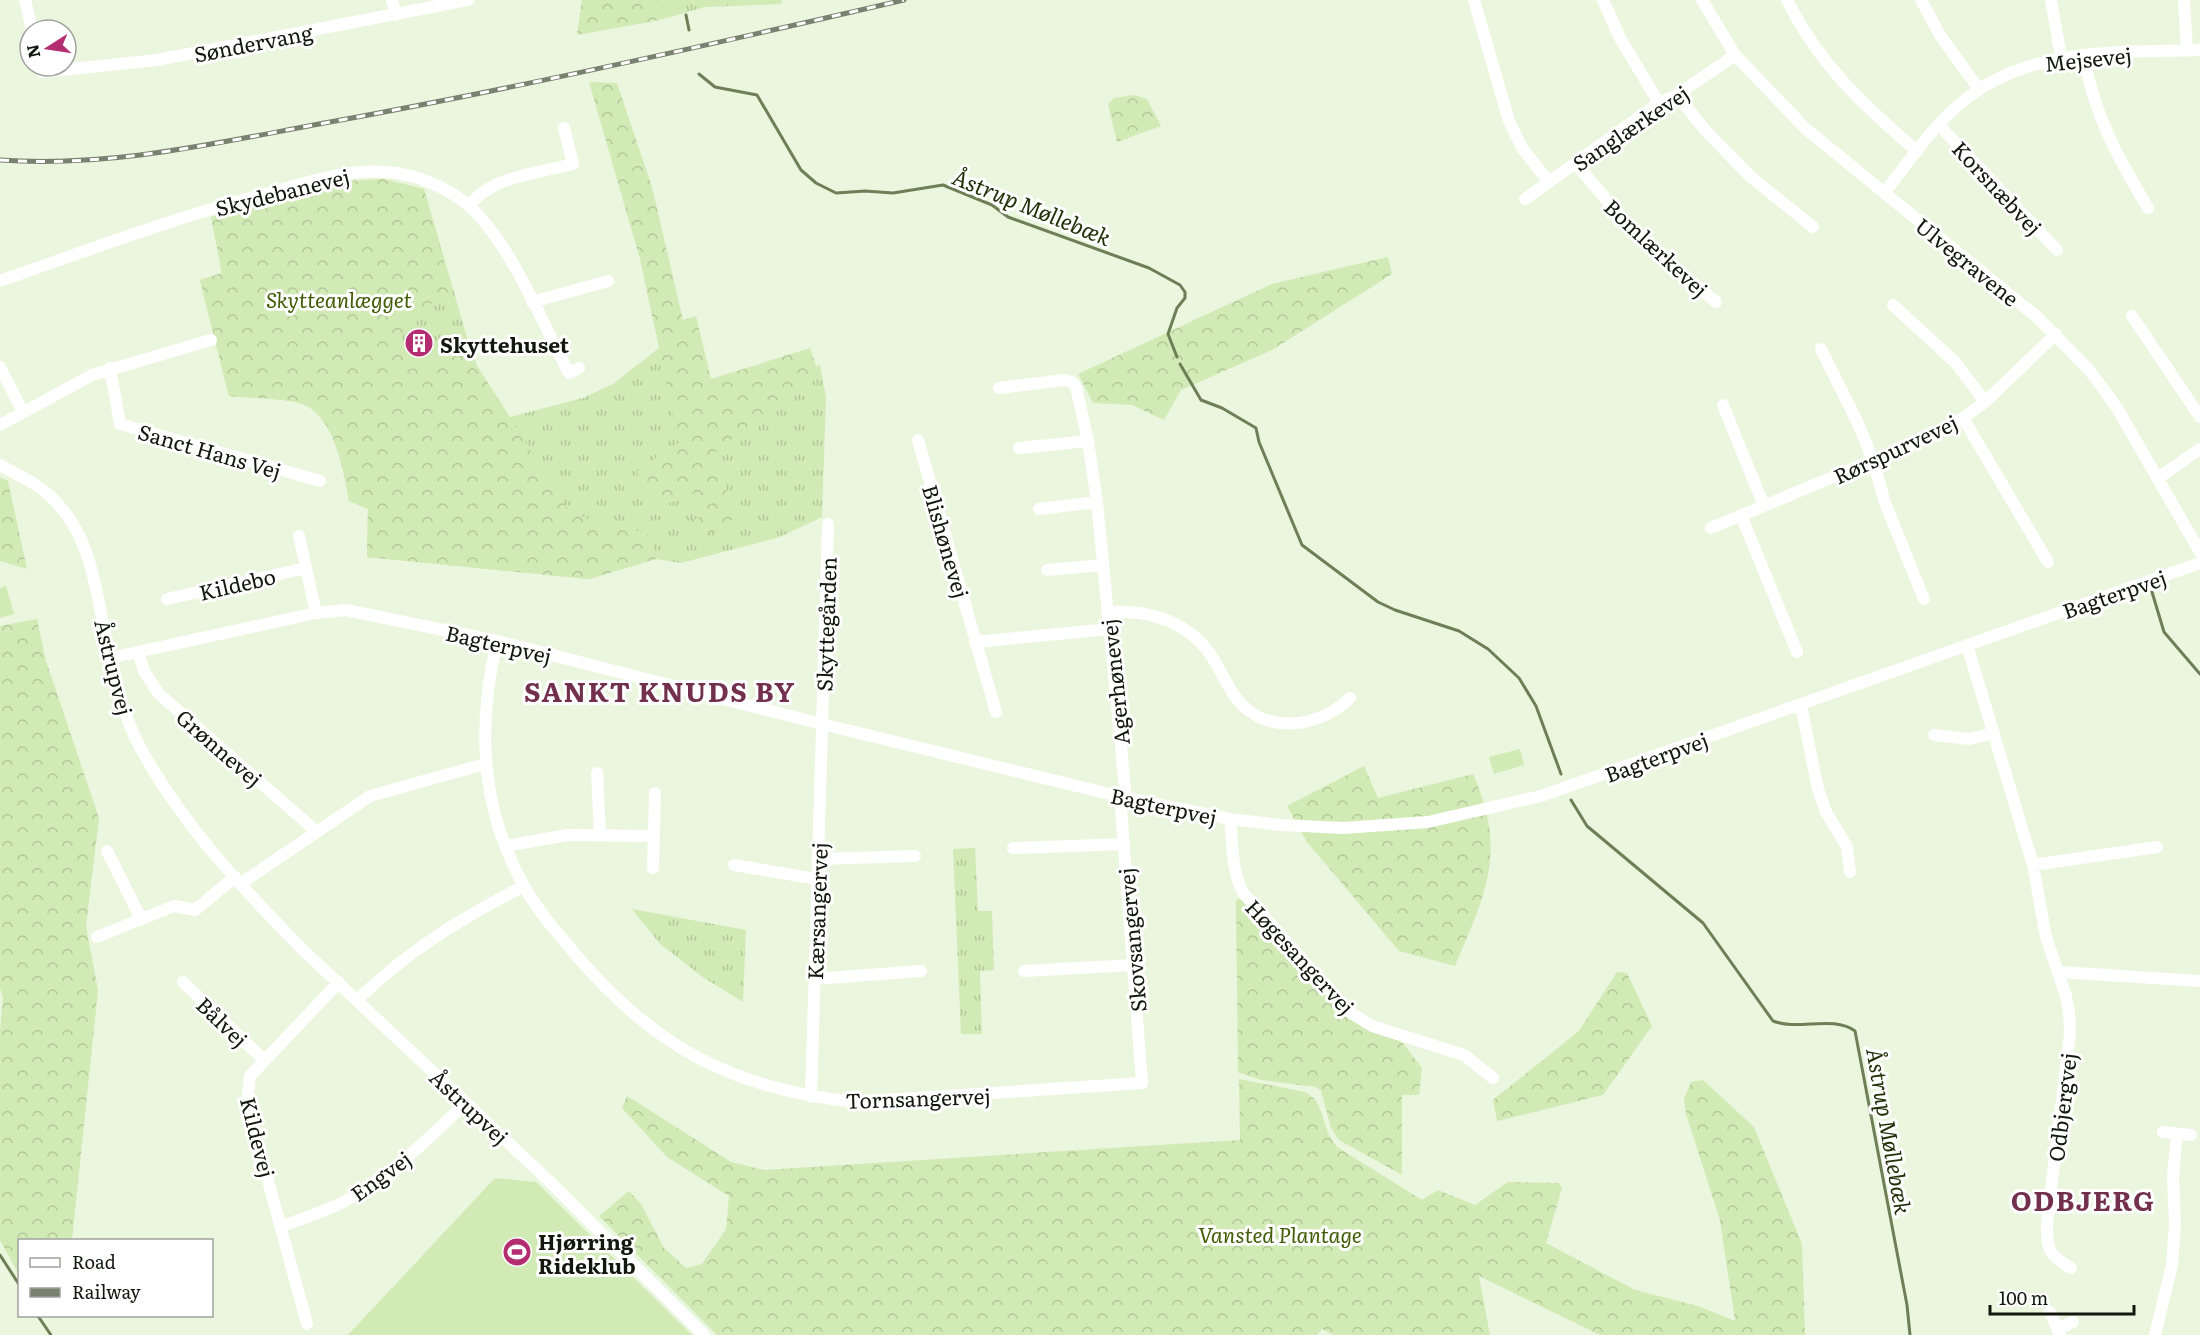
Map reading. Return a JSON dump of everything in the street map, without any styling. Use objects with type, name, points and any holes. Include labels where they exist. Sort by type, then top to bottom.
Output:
[{"type":"street","points":[[25,0],[29,18]]},
{"type":"street","points":[[392,0],[396,15]]},
{"type":"street","name":"Søndervang","points":[[78,68],[157,60],[468,0]]},
{"type":"street","points":[[1474,0],[1509,121],[1522,147],[1549,182]]},
{"type":"street","points":[[1603,0],[1620,38],[1659,103]]},
{"type":"street","name":"Ulvegravene","points":[[1702,0],[1735,55],[1806,129],[2056,334],[2090,371],[2117,408],[2200,552]]},
{"type":"street","points":[[1787,0],[1812,44],[1838,79],[1862,104],[1917,152]]},
{"type":"street","points":[[1921,0],[1941,34],[1979,89]]},
{"type":"street","points":[[2051,0],[2061,57]]},
{"type":"street","points":[[2184,0],[2187,50]]},
{"type":"street","name":"Mejsevej","points":[[1884,193],[1939,125],[1979,89],[2023,67],[2061,57],[2200,50]]},
{"type":"street","name":"Sanglærkevej","points":[[1525,199],[1659,103],[1677,94],[1735,55]]},
{"type":"street","points":[[2083,55],[2091,96],[2102,125],[2148,208]]},
{"type":"street","points":[[1677,94],[1705,130],[1751,177],[1814,227]]},
{"type":"street","name":"Korsnæbvej","points":[[1939,125],[2056,250]]},
{"type":"street","points":[[469,206],[477,195],[500,183],[573,164],[564,128]]},
{"type":"street","name":"Bomlærkevej","points":[[1576,164],[1635,233],[1716,302]]},
{"type":"street","name":"Skydebanevej","points":[[0,281],[168,222],[344,174],[377,172],[410,176],[451,193],[469,206],[487,225],[502,246],[569,373],[579,368]]},
{"type":"street","points":[[532,302],[608,281]]},
{"type":"street","points":[[1893,305],[1956,363],[1985,402]]},
{"type":"street","points":[[2132,316],[2200,417]]},
{"type":"street","name":"Rørspurvevej","points":[[1711,528],[1919,441],[1963,418],[1985,402],[2056,334]]},
{"type":"street","points":[[0,425],[74,383],[110,368],[211,340]]},
{"type":"street","points":[[1821,349],[1841,386],[1873,460],[1885,503],[1924,599]]},
{"type":"street","points":[[0,367],[22,412]]},
{"type":"street","name":"Sanct Hans Vej","points":[[110,368],[120,424],[320,481]]},
{"type":"street","name":"Agerhønevej","points":[[999,388],[1072,382],[1076,387],[1088,441],[1097,502],[1123,797]]},
{"type":"street","points":[[1723,405],[1764,506]]},
{"type":"street","points":[[1963,418],[2048,562]]},
{"type":"street","name":"Blishønevej","points":[[918,440],[996,712]]},
{"type":"street","points":[[1019,448],[1088,441]]},
{"type":"street","points":[[2158,478],[2200,449]]},
{"type":"street","name":"Åstrupvej","points":[[0,465],[37,485],[56,502],[82,538],[90,561],[110,658],[126,717],[141,750],[178,807],[238,880],[288,935],[548,1180],[704,1335]]},
{"type":"street","points":[[1039,509],[1097,502]]},
{"type":"street","points":[[1741,515],[1797,652]]},
{"type":"street","name":"Skyttegården","points":[[822,724],[828,524]]},
{"type":"street","points":[[299,536],[316,613]]},
{"type":"street","name":"Bagterpvej","points":[[110,658],[316,613],[346,610],[497,640],[822,724],[1123,797],[1230,819],[1280,825],[1344,828],[1428,822],[1476,813],[1541,796],[2200,563]]},
{"type":"street","points":[[1047,570],[1103,565]]},
{"type":"street","name":"Kildebo","points":[[167,599],[306,568]]},
{"type":"street","points":[[1107,612],[1145,613],[1180,626],[1209,651],[1232,693],[1242,704],[1268,720],[1290,724],[1312,722],[1333,713],[1350,698]]},
{"type":"street","points":[[975,642],[1110,629]]},
{"type":"street","name":"Tornsangervej","points":[[497,640],[484,709],[485,764],[494,812],[506,846],[524,886],[544,917],[594,976],[624,1007],[657,1033],[692,1056],[730,1074],[764,1086],[811,1097],[856,1102],[1143,1083]]},
{"type":"street","name":"Odbjergvej","points":[[1967,645],[2033,865],[2046,937],[2066,996],[2070,1034],[2047,1222],[2047,1243],[2052,1257],[2071,1268]]},
{"type":"street","name":"Grønnevej","points":[[138,652],[144,671],[159,694],[317,832]]},
{"type":"street","points":[[1801,705],[1818,789],[1826,812],[1847,847],[1850,872]]},
{"type":"street","name":"Kærsangervej","points":[[811,1097],[822,724]]},
{"type":"street","points":[[1934,735],[1969,739],[1994,734]]},
{"type":"street","points":[[97,937],[174,906],[195,909],[370,796],[485,764]]},
{"type":"street","points":[[597,773],[600,834]]},
{"type":"street","points":[[653,868],[656,793]]},
{"type":"street","name":"Skovsangervej","points":[[1123,797],[1124,844],[1143,1083]]},
{"type":"street","name":"Høgesangervej","points":[[1230,819],[1233,862],[1238,883],[1244,894],[1348,1011],[1372,1026],[1464,1055],[1493,1078]]},
{"type":"street","points":[[506,846],[533,840],[600,834],[654,836]]},
{"type":"street","points":[[1013,848],[1124,844]]},
{"type":"street","points":[[2033,865],[2157,847]]},
{"type":"street","points":[[107,851],[141,920]]},
{"type":"street","points":[[817,859],[915,856]]},
{"type":"street","points":[[734,865],[817,879]]},
{"type":"street","points":[[357,1000],[389,970],[437,934],[524,886]]},
{"type":"street","points":[[1024,971],[1133,965]]},
{"type":"street","points":[[814,979],[921,971]]},
{"type":"street","points":[[2058,972],[2200,981]]},
{"type":"street","name":"Bålvej","points":[[183,982],[264,1060]]},
{"type":"street","name":"Kildevej","points":[[307,1324],[247,1103],[250,1076],[339,982]]},
{"type":"street","name":"Engvej","points":[[282,1226],[329,1209],[358,1194],[390,1172],[465,1103]]},
{"type":"street","points":[[2163,1132],[2191,1136]]},
{"type":"street","points":[[2155,1335],[2172,1265],[2175,1224],[2173,1176],[2177,1134]]},
{"type":"street","points":[[2050,1312],[2059,1332],[2073,1322]]},
{"type":"green space","points":[[582,0],[665,0],[660,20],[577,35]]},
{"type":"green space","points":[[665,0],[781,0],[782,4],[705,7],[660,20]]},
{"type":"green space","points":[[589,82],[617,83],[652,187],[683,320],[696,316],[711,379],[810,348],[818,372],[709,457],[739,516],[701,539],[677,527],[702,516],[697,492],[662,506],[644,501],[637,471],[679,442],[640,259]]},
{"type":"green space","points":[[1134,95],[1147,99],[1161,126],[1117,142],[1108,104],[1114,98]]},
{"type":"green space","name":"Skytteanlægget","points":[[383,179],[424,189],[471,351],[477,366],[510,417],[583,398],[613,384],[659,348],[711,379],[717,400],[820,365],[826,397],[822,517],[780,537],[681,563],[656,559],[589,579],[367,557],[368,509],[349,501],[341,461],[323,421],[314,411],[296,402],[229,396],[200,280],[222,273],[211,217],[347,181]]},
{"type":"green space","name":"Skytteanlægget","points":[[383,179],[424,189],[453,295],[409,312],[400,345],[411,369],[471,351],[477,366],[567,508],[604,528],[647,532],[656,559],[589,579],[367,557],[368,509],[349,501],[341,461],[323,421],[314,411],[296,402],[229,396],[200,280],[222,273],[211,217],[347,181]]},
{"type":"green space","points":[[1388,257],[1392,274],[1272,350],[1181,390],[1164,420],[1132,405],[1093,403],[1078,374],[1272,284]]},
{"type":"green space","points":[[0,477],[8,481],[27,569],[0,561]]},
{"type":"green space","points":[[6,586],[14,614],[0,618],[0,588]]},
{"type":"green space","points":[[37,619],[46,661],[99,818],[86,926],[98,990],[72,1239],[18,1239],[18,1273],[0,1240],[0,1030],[3,998],[0,988],[0,626]]},
{"type":"green space","points":[[1520,749],[1524,765],[1494,774],[1489,757]]},
{"type":"green space","points":[[1364,766],[1378,798],[1473,774],[1484,801],[1491,850],[1483,894],[1455,966],[1399,951],[1307,842],[1287,806]]},
{"type":"green space","points":[[975,848],[978,911],[992,911],[994,970],[980,971],[982,1034],[961,1034],[953,849]]},
{"type":"green space","points":[[1242,897],[1342,1012],[1401,1041],[1422,1068],[1419,1095],[1402,1095],[1402,1175],[1339,1140],[1331,1128],[1321,1091],[1316,1087],[1261,1080],[1238,1072],[1236,900]]},
{"type":"green space","points":[[632,909],[746,930],[743,1002],[704,978],[660,944]]},
{"type":"green space","points":[[1617,972],[1627,973],[1652,1026],[1603,1095],[1497,1121],[1493,1100],[1579,1031]]},
{"type":"green space","name":"Vansted Plantage","points":[[1239,1079],[1305,1092],[1317,1102],[1331,1139],[1337,1147],[1422,1200],[1438,1190],[1475,1205],[1508,1182],[1558,1183],[1562,1188],[1546,1243],[1635,1290],[1698,1306],[1735,1321],[1720,1220],[1686,1114],[1684,1099],[1691,1082],[1703,1080],[1754,1127],[1802,1244],[1805,1335],[1600,1335],[1479,1276],[1490,1335],[1333,1335],[1322,1329],[1317,1335],[717,1335],[599,1216],[629,1191],[641,1204],[664,1248],[686,1268],[702,1264],[726,1229],[729,1196],[667,1157],[622,1108],[627,1096],[731,1162],[764,1170],[1240,1140]]},
{"type":"green space","name":"Hjørring Rideklub","points":[[495,1178],[536,1182],[692,1335],[348,1335]]},
{"type":"waterway","name":"Åstrup Møllebæk","points":[[686,15],[689,30]]},
{"type":"waterway","name":"Åstrup Møllebæk","points":[[699,74],[715,87],[757,95],[801,170],[816,183],[836,193],[865,191],[893,193],[943,185],[992,205],[1008,217],[1149,268],[1180,285],[1185,292],[1185,298],[1177,308],[1168,334],[1177,357]]},
{"type":"waterway","name":"Åstrup Møllebæk","points":[[1180,364],[1201,400],[1222,408],[1256,428],[1259,442],[1302,545],[1378,602],[1395,610],[1459,631],[1488,649],[1519,678],[1536,706],[1561,774]]},
{"type":"waterway","points":[[2152,592],[2164,632],[2200,674]]},
{"type":"waterway","name":"Åstrup Møllebæk","points":[[1571,800],[1587,826],[1703,923],[1773,1021],[1794,1025],[1836,1024],[1855,1031],[1907,1305],[1910,1335]]},
{"type":"waterway","points":[[0,1255],[18,1283]]},
{"type":"waterway","points":[[39,1317],[51,1335]]},
{"type":"railway","points":[[0,160],[42,161],[125,157],[207,145],[546,80],[904,0]]},
{"type":"place","name":"Skyttehuset","points":[[419,343]]},
{"type":"place","name":"Hjørring Rideklub","points":[[517,1252]]},
{"type":"district","name":"SANKT KNUDS BY","points":[[660,690]]},
{"type":"district","name":"ODBJERG","points":[[2083,1199]]}]
